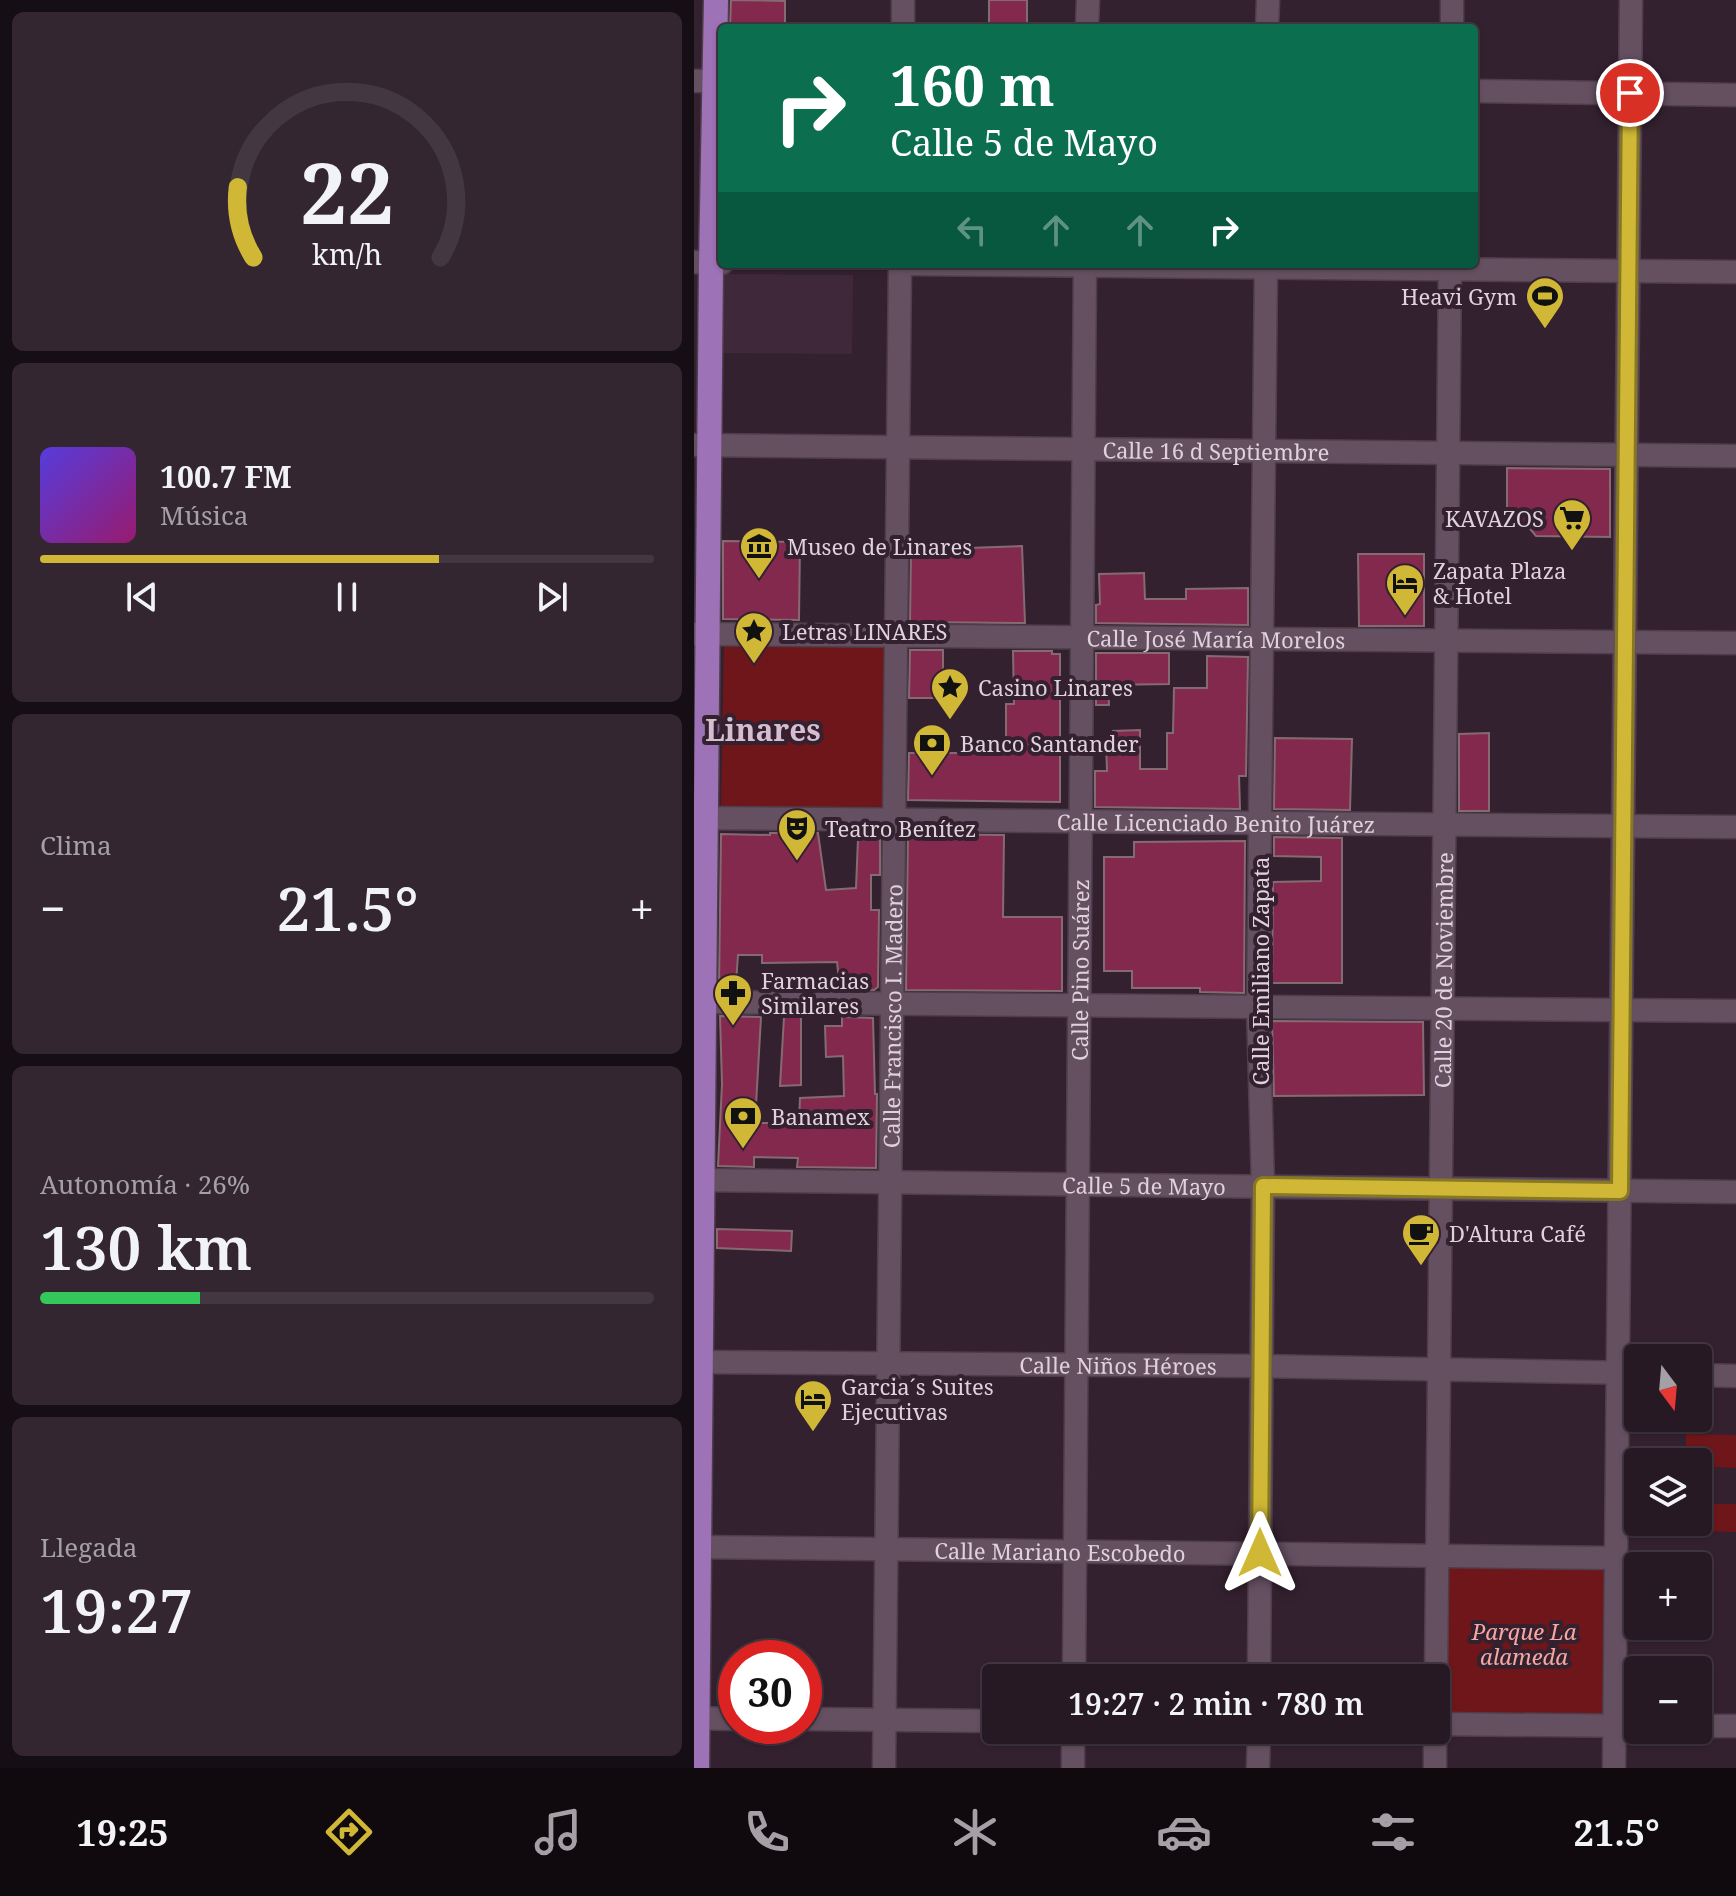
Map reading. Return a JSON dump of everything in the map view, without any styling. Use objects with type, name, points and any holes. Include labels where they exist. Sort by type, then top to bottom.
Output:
[{"type":"main road","points":[[697,1768],[702,446],[709,263],[710,81],[716,0]]},
{"type":"street","points":[[903,0],[903,24]]},
{"type":"street","points":[[1087,24],[1088,0]]},
{"type":"street","points":[[1267,24],[1268,0]]},
{"type":"street","points":[[1452,0],[1452,24]]},
{"type":"street","points":[[1627,1344],[1620,1191],[1631,0]]},
{"type":"street","points":[[1478,91],[1736,95]]},
{"type":"street","name":"Calle Francisco I. Madero","points":[[884,1768],[900,268]]},
{"type":"street","name":"Calle Pino Suárez","points":[[1074,1664],[1085,268]]},
{"type":"street","name":"Calle Emiliano Zapata","points":[[1259,1664],[1263,1186],[1258,1006],[1266,268]]},
{"type":"street","name":"Calle 20 de Noviembre","points":[[1436,1664],[1450,268]]},
{"type":"street","points":[[1478,268],[1736,272]]},
{"type":"street","name":"Calle 16 d Septiembre","points":[[702,446],[1736,456]]},
{"type":"street","name":"Calle José María Morelos","points":[[701,634],[1736,643]]},
{"type":"street","name":"Calle Licenciado Benito Juárez","points":[[700,818],[1736,827]]},
{"type":"street","points":[[698,1002],[1736,1011]]},
{"type":"street","name":"Calle 5 de Mayo","points":[[697,1180],[1736,1192]]},
{"type":"street","name":"Calle Niños Héroes","points":[[697,1362],[1261,1366],[1624,1373]]},
{"type":"street","points":[[1712,1375],[1736,1376]]},
{"type":"street","points":[[1614,1768],[1616,1558],[1624,1432]]},
{"type":"street","name":"Calle Mariano Escobedo","points":[[697,1547],[1616,1558]]},
{"type":"street","points":[[696,1718],[718,1719]]},
{"type":"street","points":[[822,1719],[982,1721]]},
{"type":"street","points":[[1450,1727],[1624,1726]]},
{"type":"street","points":[[1712,1726],[1736,1726]]},
{"type":"street","points":[[1073,1744],[1073,1768]]},
{"type":"street","points":[[1258,1768],[1259,1744]]},
{"type":"street","points":[[1435,1768],[1436,1744]]},
{"type":"shaded area","points":[[721,274],[853,275],[852,354],[720,353]]},
{"type":"green space","points":[[724,644],[885,647],[882,811],[721,808]]},
{"type":"green space","points":[[1686,1434],[1736,1435],[1736,1468],[1712,1467],[1712,1448],[1686,1448]]},
{"type":"green space","points":[[1712,1504],[1736,1504],[1736,1532],[1712,1531]]},
{"type":"green space","name":"Parque La alameda","points":[[1444,1563],[1607,1565],[1606,1724],[1450,1723],[1450,1664],[1442,1664]]},
{"type":"building","points":[[731,0],[785,1],[785,24],[730,24]]},
{"type":"building","points":[[989,0],[1027,0],[1027,24],[989,24]]},
{"type":"building","points":[[1507,468],[1610,469],[1610,537],[1536,536],[1526,524],[1507,524]]},
{"type":"building","name":"Museo de Linares","points":[[723,541],[800,542],[799,620],[723,619]]},
{"type":"building","points":[[1022,546],[1025,623],[910,622],[911,550]]},
{"type":"building","points":[[1358,554],[1424,554],[1424,626],[1359,626]]},
{"type":"building","points":[[1144,573],[1145,599],[1186,599],[1186,589],[1248,588],[1248,625],[1096,623],[1096,605],[1100,604],[1099,574]]},
{"type":"building","points":[[910,650],[943,650],[943,698],[909,698]]},
{"type":"building","points":[[1013,651],[1052,651],[1052,654],[1060,654],[1060,802],[908,800],[909,753],[1006,753],[1006,704],[1014,704]]},
{"type":"building","points":[[1096,653],[1169,653],[1169,684],[1108,685],[1109,705],[1096,705]]},
{"type":"building","points":[[1207,656],[1248,657],[1246,776],[1239,776],[1240,809],[1095,807],[1095,771],[1107,771],[1106,742],[1113,742],[1113,731],[1140,730],[1140,769],[1167,769],[1167,733],[1173,733],[1174,688],[1207,688]]},
{"type":"building","points":[[1489,733],[1489,811],[1459,811],[1459,734]]},
{"type":"building","points":[[1275,738],[1352,739],[1350,810],[1274,809]]},
{"type":"building","points":[[818,833],[826,890],[856,888],[858,839],[880,840],[880,875],[871,875],[871,910],[879,910],[878,987],[874,990],[840,989],[837,962],[762,963],[762,955],[738,955],[736,983],[747,983],[747,988],[719,988],[721,834]]},
{"type":"building","points":[[908,834],[1004,835],[1003,917],[1062,917],[1062,991],[906,990]]},
{"type":"building","points":[[1274,837],[1342,838],[1342,983],[1272,983],[1273,882],[1321,881],[1321,857],[1274,856]]},
{"type":"building","points":[[1245,841],[1244,993],[1200,992],[1200,988],[1132,988],[1132,971],[1104,971],[1104,857],[1134,857],[1134,842]]},
{"type":"building","points":[[720,1016],[761,1017],[755,1123],[799,1123],[800,1098],[844,1096],[843,1056],[826,1057],[825,1026],[842,1026],[842,1017],[873,1018],[877,1094],[876,1168],[797,1167],[798,1158],[754,1157],[754,1167],[718,1166],[722,1084]]},
{"type":"building","points":[[784,1017],[801,1017],[801,1085],[780,1086]]},
{"type":"building","points":[[1272,1021],[1423,1022],[1424,1095],[1274,1096]]},
{"type":"building","points":[[717,1229],[792,1231],[791,1251],[717,1248]]},
{"type":"place","name":"Heavi Gym","points":[[1545,330]]},
{"type":"place","name":"KAVAZOS","points":[[1572,552]]},
{"type":"place","name":"Museo de Linares","points":[[759,580]]},
{"type":"place","name":"Zapata Plaza & Hotel","points":[[1405,617]]},
{"type":"place","name":"Letras LINARES","points":[[754,665]]},
{"type":"place","name":"Casino Linares","points":[[950,721]]},
{"type":"place","name":"Banco Santander","points":[[932,777]]},
{"type":"place","name":"Teatro Benítez","points":[[797,862]]},
{"type":"place","name":"Farmacias Similares","points":[[733,1027]]},
{"type":"place","name":"Banamex","points":[[743,1150]]},
{"type":"place","name":"D'Altura Café","points":[[1421,1267]]},
{"type":"place","name":"Garcia´s Suites Ejecutivas","points":[[813,1433]]},
{"type":"district","name":"Linares","points":[[763,729]]},
{"type":"route","points":[[1260,1553],[1263,1186],[1620,1191],[1630,93]]}]
